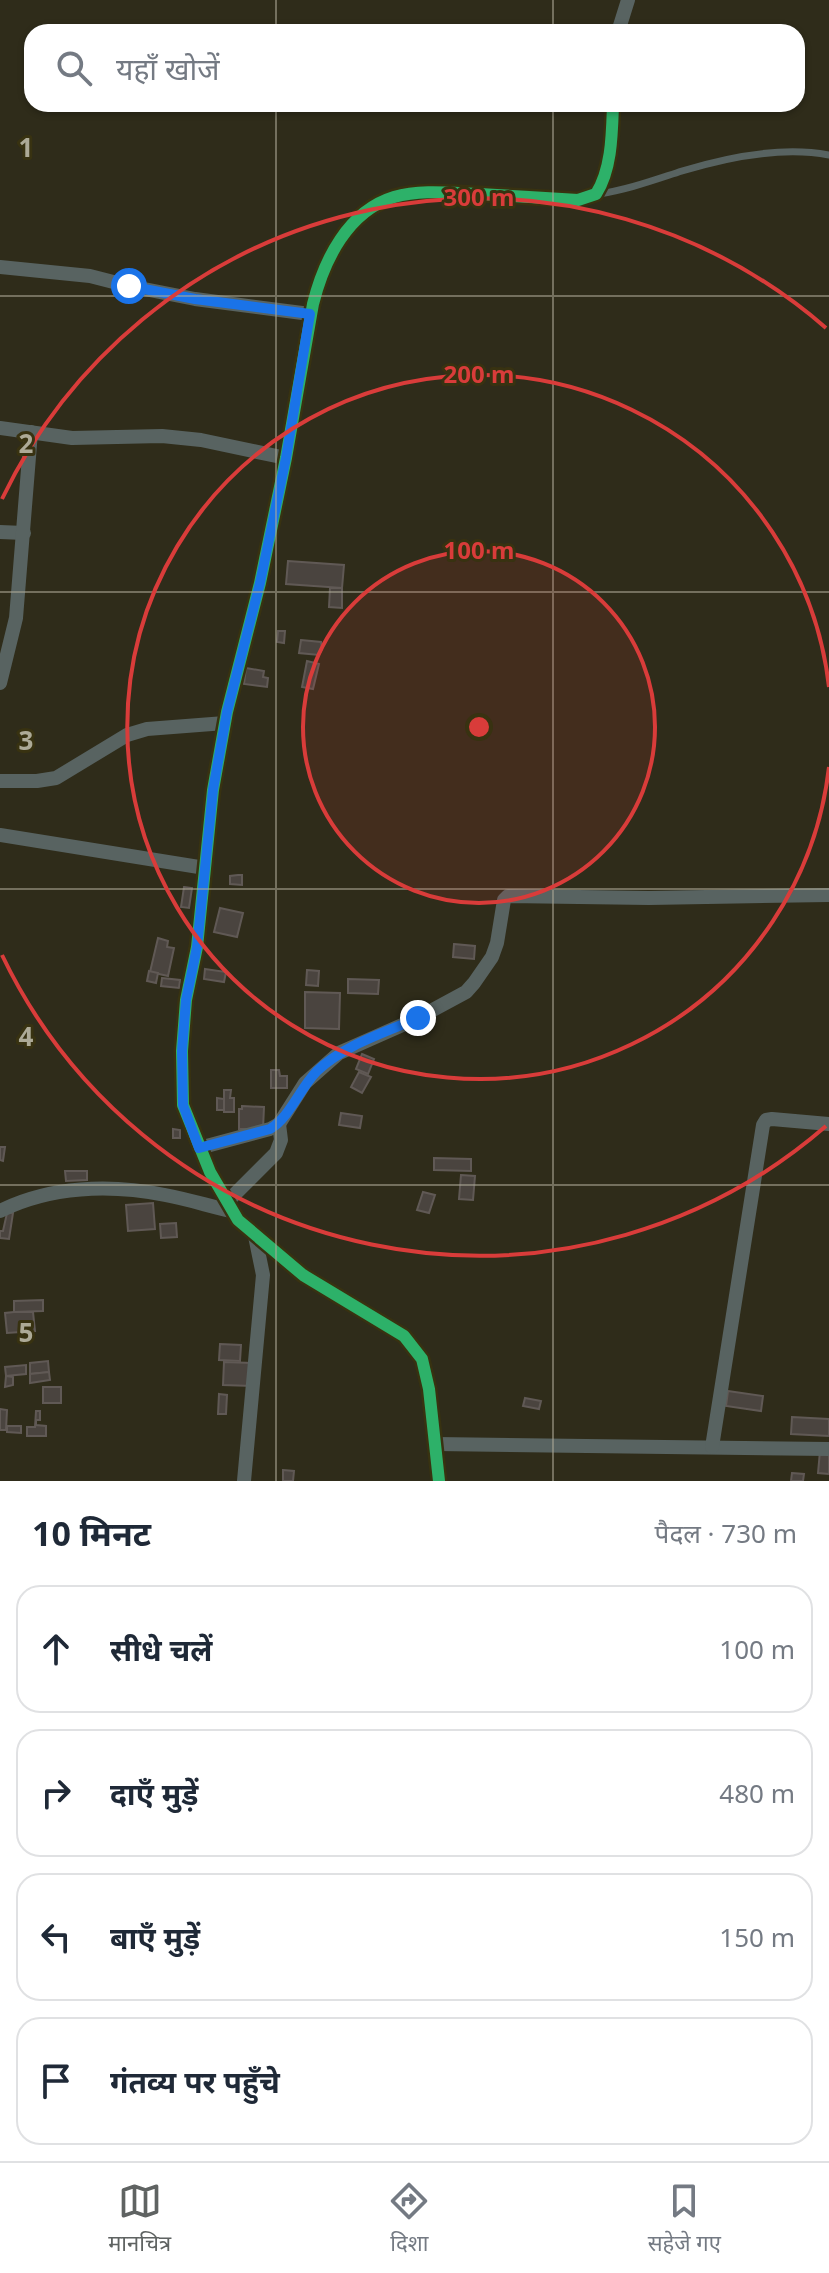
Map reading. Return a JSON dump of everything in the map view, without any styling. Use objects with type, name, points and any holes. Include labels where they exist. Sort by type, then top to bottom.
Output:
[{"type":"street","points":[[620,24],[628,0]]},
{"type":"street","points":[[439,1481],[429,1389],[422,1359],[404,1336],[303,1275],[255,1236],[229,1207],[199,1148],[183,1105],[182,1051],[186,1000],[197,947],[213,790],[225,723],[260,583],[286,458],[310,314],[318,284],[337,243],[369,210],[394,197],[451,193],[578,200],[596,194],[608,161],[613,112]]},
{"type":"street","points":[[0,267],[90,276],[195,299],[310,314]]},
{"type":"street","points":[[0,428],[72,438],[162,436],[201,440],[286,458]]},
{"type":"street","points":[[0,683],[16,618],[31,432]]},
{"type":"street","points":[[0,532],[24,533]]},
{"type":"street","points":[[0,781],[56,778],[127,735],[147,729],[225,723]]},
{"type":"street","points":[[0,835],[205,868]]},
{"type":"street","points":[[199,1148],[258,1133],[279,1124],[305,1083],[339,1053],[418,1018],[466,992],[492,957],[504,900],[508,896],[649,898],[829,895]]},
{"type":"street","points":[[712,1447],[763,1125],[766,1120],[772,1119],[829,1124]]},
{"type":"street","points":[[229,1207],[276,1153],[281,1140],[279,1124]]},
{"type":"street","points":[[0,1211],[51,1192],[93,1189],[164,1194],[229,1207]]},
{"type":"street","points":[[244,1481],[263,1275],[255,1236]]},
{"type":"street","points":[[436,1444],[829,1449]]},
{"type":"lane","points":[[596,194],[621,190],[685,170],[768,153],[804,151],[829,155]]},
{"type":"building","points":[[288,561],[344,565],[342,588],[286,584]]},
{"type":"building","points":[[330,588],[342,588],[342,608],[329,607]]},
{"type":"building","points":[[278,631],[285,631],[284,643],[277,642]]},
{"type":"building","points":[[301,640],[321,642],[319,655],[299,653]]},
{"type":"building","points":[[307,661],[319,664],[313,689],[302,687]]},
{"type":"building","points":[[246,668],[264,671],[263,677],[268,678],[267,687],[244,684]]},
{"type":"building","points":[[242,875],[242,885],[230,884],[230,876]]},
{"type":"building","points":[[184,887],[192,888],[189,908],[181,907]]},
{"type":"building","points":[[220,908],[243,913],[237,937],[214,932]]},
{"type":"building","points":[[158,938],[168,941],[167,947],[174,948],[168,976],[150,972]]},
{"type":"building","points":[[454,944],[475,946],[474,959],[453,957]]},
{"type":"building","points":[[205,969],[226,972],[224,982],[204,979]]},
{"type":"building","points":[[307,970],[319,971],[318,986],[306,985]]},
{"type":"building","points":[[149,971],[158,973],[156,983],[147,981]]},
{"type":"building","points":[[162,978],[180,980],[179,988],[161,986]]},
{"type":"building","points":[[348,979],[379,980],[378,994],[348,993]]},
{"type":"building","points":[[305,992],[340,993],[339,1029],[305,1028]]},
{"type":"building","points":[[362,1054],[374,1059],[368,1074],[356,1069]]},
{"type":"building","points":[[271,1070],[279,1070],[280,1076],[287,1076],[287,1088],[271,1088]]},
{"type":"building","points":[[359,1072],[371,1077],[362,1093],[351,1087]]},
{"type":"building","points":[[224,1090],[231,1090],[234,1112],[224,1112]]},
{"type":"building","points":[[217,1098],[224,1099],[224,1110],[217,1110]]},
{"type":"building","points":[[242,1106],[264,1107],[263,1129],[239,1129],[239,1109]]},
{"type":"building","points":[[341,1113],[362,1116],[360,1128],[339,1125]]},
{"type":"building","points":[[173,1129],[180,1130],[180,1138],[173,1138]]},
{"type":"building","points":[[0,1147],[5,1147],[3,1161],[0,1160]]},
{"type":"building","points":[[434,1158],[471,1159],[471,1171],[434,1170]]},
{"type":"building","points":[[65,1171],[87,1171],[87,1180],[66,1181]]},
{"type":"building","points":[[461,1175],[475,1176],[473,1200],[459,1199]]},
{"type":"building","points":[[423,1192],[435,1195],[429,1213],[417,1210]]},
{"type":"building","points":[[153,1203],[155,1229],[128,1231],[126,1205]]},
{"type":"building","points":[[7,1213],[13,1213],[9,1239],[0,1238]]},
{"type":"building","points":[[176,1223],[177,1237],[161,1238],[160,1224]]},
{"type":"building","points":[[43,1300],[43,1311],[14,1312],[14,1301]]},
{"type":"building","points":[[33,1312],[35,1331],[7,1333],[5,1313]]},
{"type":"building","points":[[220,1344],[241,1345],[240,1361],[219,1360]]},
{"type":"building","points":[[48,1361],[49,1372],[30,1374],[30,1363]]},
{"type":"building","points":[[224,1362],[252,1363],[252,1386],[223,1385]]},
{"type":"building","points":[[26,1365],[26,1374],[6,1376],[5,1367]]},
{"type":"building","points":[[49,1372],[50,1380],[30,1383],[30,1374]]},
{"type":"building","points":[[6,1376],[13,1377],[13,1385],[5,1387]]},
{"type":"building","points":[[43,1387],[61,1387],[61,1403],[43,1403]]},
{"type":"building","points":[[728,1391],[763,1396],[761,1411],[726,1406]]},
{"type":"building","points":[[219,1394],[227,1395],[226,1414],[218,1414]]},
{"type":"building","points":[[525,1398],[541,1401],[539,1409],[523,1406]]},
{"type":"building","points":[[0,1409],[7,1410],[6,1430],[0,1430]]},
{"type":"building","points":[[36,1411],[40,1411],[40,1420],[36,1420],[36,1425],[46,1426],[46,1436],[27,1436],[27,1427],[35,1427]]},
{"type":"building","points":[[792,1417],[829,1419],[829,1436],[791,1434]]},
{"type":"building","points":[[7,1426],[21,1426],[21,1433],[7,1432]]},
{"type":"building","points":[[820,1451],[829,1452],[829,1474],[818,1473]]},
{"type":"building","points":[[283,1470],[294,1471],[293,1481],[283,1481]]},
{"type":"building","points":[[792,1473],[804,1474],[803,1481],[791,1481]]},
{"type":"cycle path","points":[[439,1481],[429,1389],[422,1359],[404,1336],[303,1275],[238,1220],[210,1172],[183,1105],[182,1051],[186,1000],[197,947],[213,790],[227,712],[260,583],[313,304],[331,254],[363,213],[394,197],[448,192],[578,200],[596,194],[608,162],[613,112]]},
{"type":"route","points":[[129,286],[195,299],[310,314],[286,458],[260,583],[227,712],[213,790],[197,947],[186,1000],[182,1051],[183,1105],[199,1148],[258,1133],[279,1124],[305,1083],[339,1053],[418,1018]]}]
